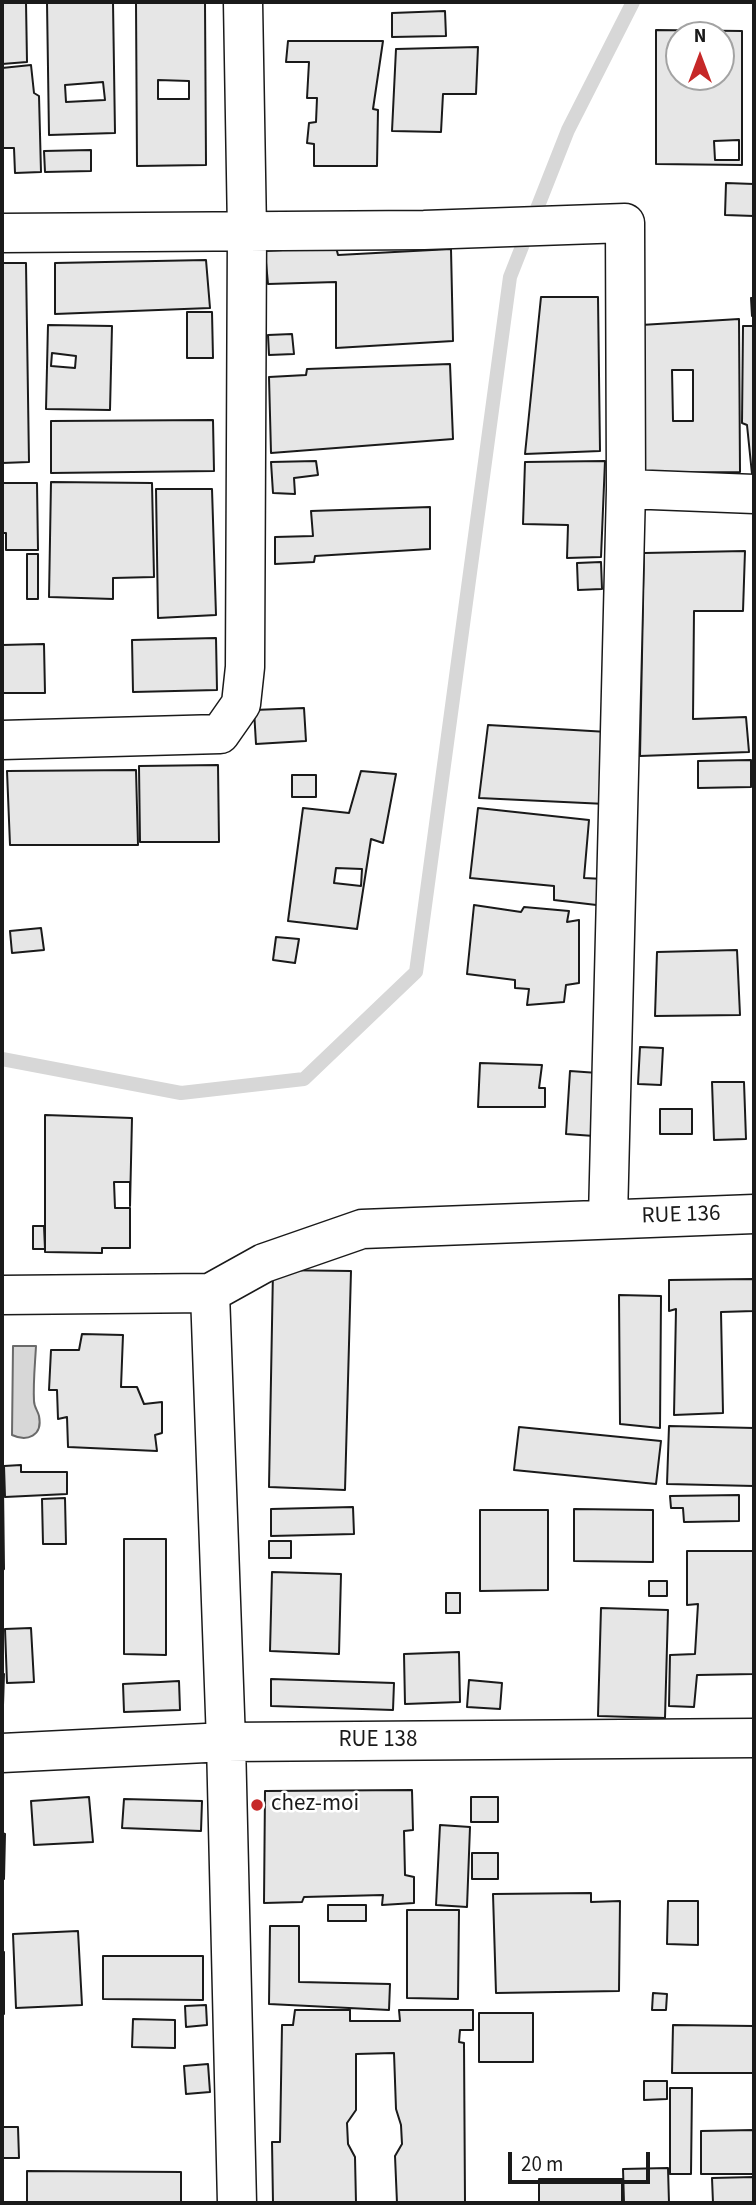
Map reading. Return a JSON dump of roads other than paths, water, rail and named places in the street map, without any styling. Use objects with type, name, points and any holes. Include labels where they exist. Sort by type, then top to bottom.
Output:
[{"type":"street","points":[[2,740],[220,734],[241,704],[245,667],[247,231],[243,2]]},
{"type":"street","points":[[2,233],[424,230],[625,223],[626,489],[608,1218]]},
{"type":"street","points":[[626,489],[754,494]]},
{"type":"street","name":"RUE 136","points":[[209,1293],[264,1264],[362,1229],[754,1214]]},
{"type":"street","points":[[2,1295],[209,1293],[226,1742],[237,2203]]},
{"type":"street","name":"RUE 138","points":[[2,1753],[226,1742],[754,1738]]},
{"type":"waterway","points":[[2,1059],[181,1093],[304,1079],[416,972],[510,277],[568,130],[633,2]]},
{"type":"place","name":"chez-moi","points":[[257,1805]]}]
